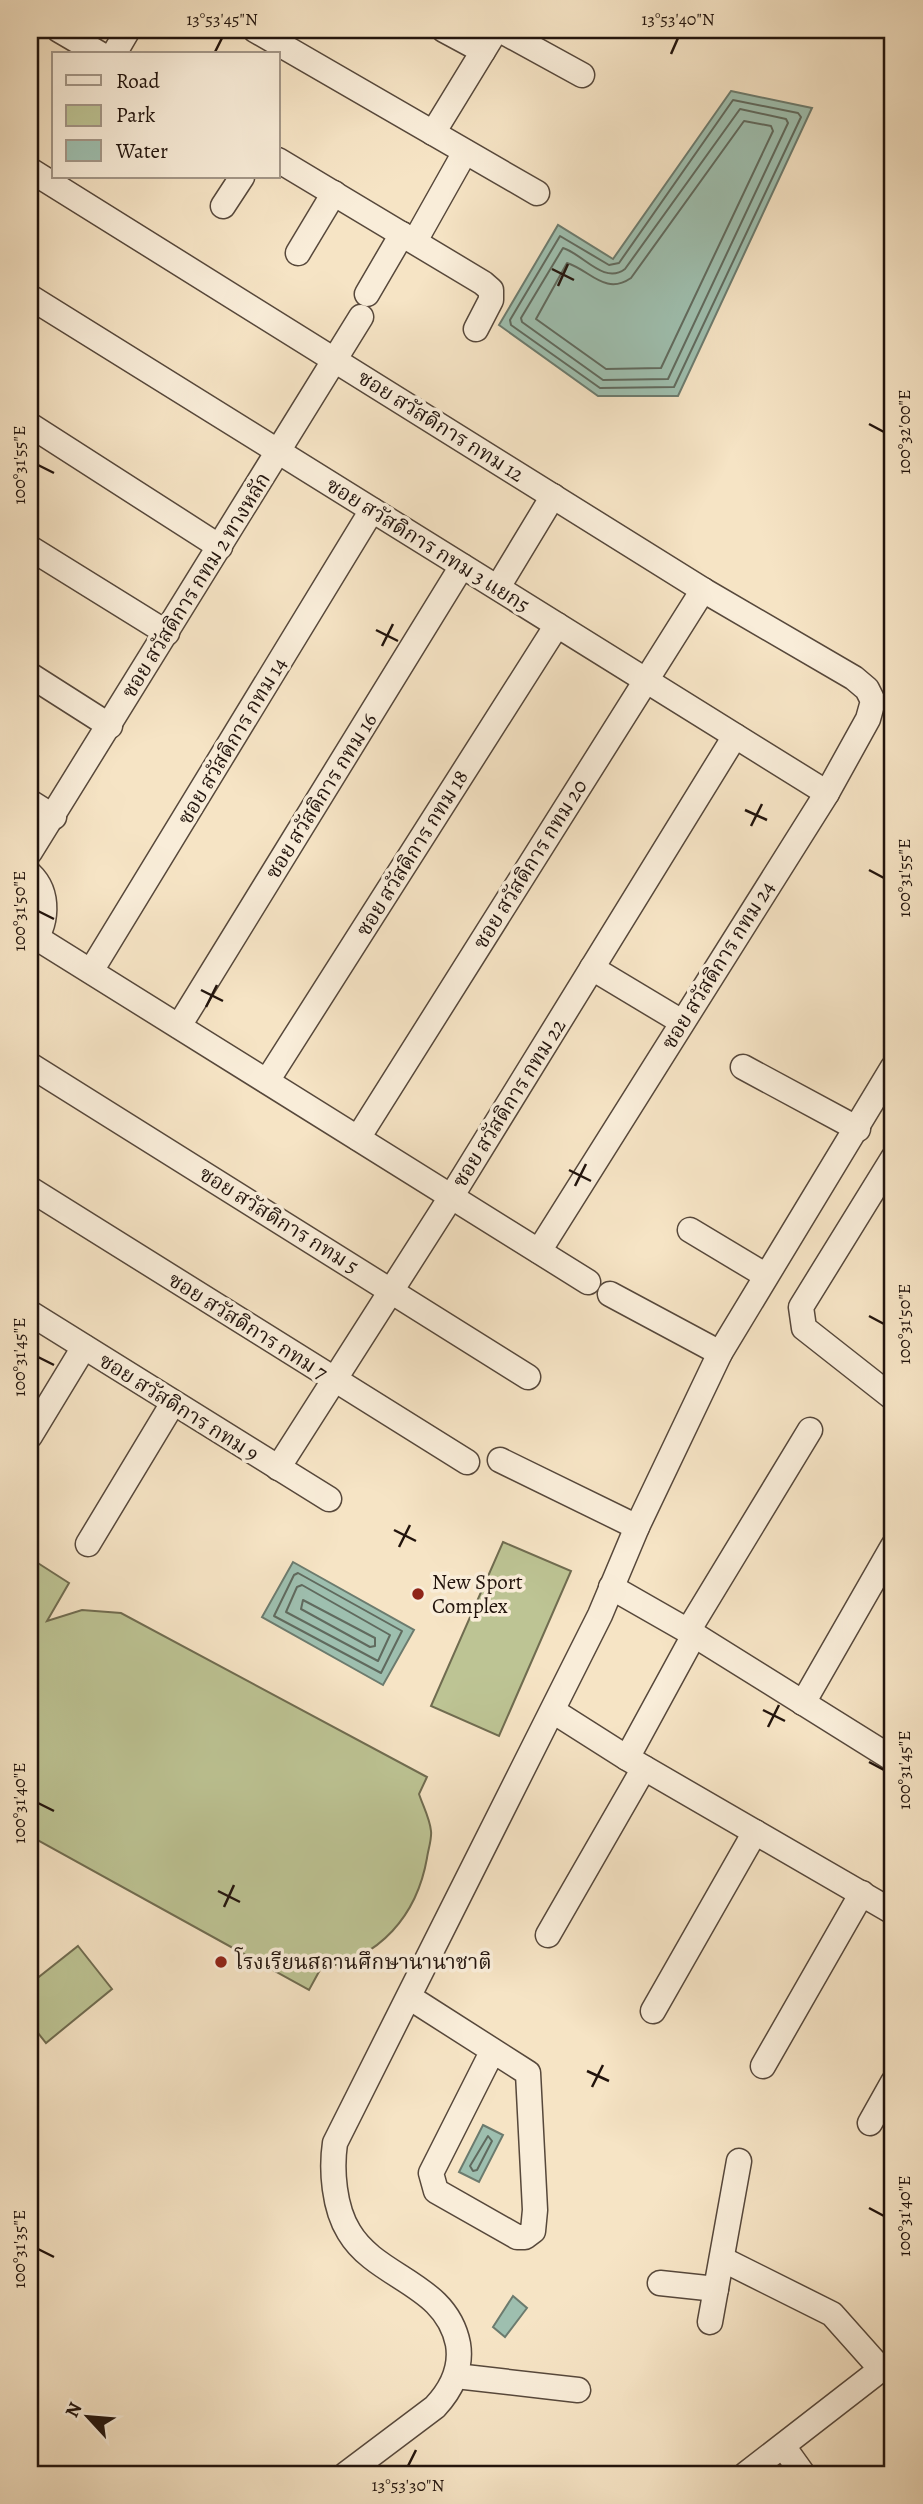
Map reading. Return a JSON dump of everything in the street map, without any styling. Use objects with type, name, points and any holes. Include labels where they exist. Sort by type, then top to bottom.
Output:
[{"type":"street","points":[[60,30],[97,52]]},
{"type":"street","points":[[115,52],[128,30]]},
{"type":"street","points":[[444,30],[482,51]]},
{"type":"street","points":[[433,133],[482,51],[498,30],[582,75]]},
{"type":"street","points":[[270,33],[537,193]]},
{"type":"street","name":"ซอย สวัสดิการ กทม 2 ทางหลัก","points":[[30,852],[335,360],[364,305],[465,152]]},
{"type":"street","points":[[280,161],[491,290],[491,300],[477,329]]},
{"type":"street","name":"ซอย สวัสดิการ กทม 12","points":[[33,178],[335,360],[703,590],[854,678]]},
{"type":"street","points":[[223,206],[241,178]]},
{"type":"street","points":[[298,253],[334,193]]},
{"type":"street","name":"ซอย สวัสดิการ กทม 3 แยก5","points":[[30,297],[827,793]]},
{"type":"street","points":[[30,425],[220,547]]},
{"type":"street","points":[[498,587],[553,496]]},
{"type":"street","name":"ซอย สวัสดิการ กทม 14","points":[[91,971],[372,510]]},
{"type":"street","points":[[30,548],[167,633]]},
{"type":"street","name":"ซอย สวัสดิการ กทม 16","points":[[179,1026],[462,566]]},
{"type":"street","name":"ซอย สวัสดิการ กทม 20","points":[[358,1138],[703,590]]},
{"type":"street","name":"ซอย สวัสดิการ กทม 18","points":[[267,1082],[557,625]]},
{"type":"street","points":[[30,675],[110,726]]},
{"type":"street","name":"ซอย สวัสดิการ กทม 24","points":[[539,1251],[827,793],[867,719],[873,701],[867,689],[854,678]]},
{"type":"street","name":"ซอย สวัสดิการ กทม 22","points":[[278,1468],[451,1196],[735,736]]},
{"type":"street","points":[[30,802],[54,817]]},
{"type":"street","points":[[30,874],[44,898],[44,918],[33,942],[91,971],[588,1282]]},
{"type":"street","points":[[592,968],[682,1021]]},
{"type":"street","name":"ซอย สวัสดิการ กทม 5","points":[[30,1065],[528,1377]]},
{"type":"street","points":[[743,1066],[858,1129]]},
{"type":"street","points":[[346,2474],[435,2406],[447,2393],[456,2376],[459,2353],[447,2312],[363,2249],[349,2232],[341,2212],[334,2178],[335,2143],[553,1710],[720,1353],[765,1275],[890,1082]]},
{"type":"street","points":[[893,1158],[801,1307],[804,1328],[893,1398]]},
{"type":"street","name":"ซอย สวัสดิการ กทม 7","points":[[30,1189],[467,1462]]},
{"type":"street","points":[[690,1230],[765,1275]]},
{"type":"street","points":[[610,1294],[720,1353]]},
{"type":"street","name":"ซอย สวัสดิการ กทม 9","points":[[30,1313],[329,1499]]},
{"type":"street","points":[[30,1436],[83,1347]]},
{"type":"street","points":[[88,1544],[173,1403]]},
{"type":"street","points":[[548,1935],[636,1763],[691,1633],[810,1430]]},
{"type":"street","points":[[500,1460],[637,1527]]},
{"type":"street","points":[[803,1703],[893,1546]]},
{"type":"street","points":[[611,1587],[691,1633],[893,1759]]},
{"type":"street","points":[[553,1710],[636,1763],[893,1912]]},
{"type":"street","points":[[653,2011],[755,1832]]},
{"type":"street","points":[[762,2066],[862,1893]]},
{"type":"street","points":[[409,1997],[492,2052],[522,2068],[531,2081],[535,2210],[533,2231],[525,2236],[517,2237],[436,2191],[432,2183],[432,2174],[492,2052]]},
{"type":"street","points":[[870,2123],[893,2082]]},
{"type":"street","points":[[710,2322],[739,2161]]},
{"type":"street","points":[[722,2259],[832,2314],[887,2364],[746,2474]]},
{"type":"street","points":[[660,2283],[716,2289]]},
{"type":"street","points":[[456,2376],[578,2390]]},
{"type":"street","points":[[783,2446],[803,2474]]},
{"type":"green space","points":[[503,1542],[571,1571],[499,1736],[431,1706]]},
{"type":"green space","points":[[30,1558],[69,1583],[47,1621],[82,1610],[121,1613],[427,1777],[419,1794],[431,1831],[427,1858],[415,1898],[392,1931],[361,1955],[321,1968],[309,1990],[30,1836]]},
{"type":"green space","points":[[78,1946],[112,1989],[46,2043],[30,2023],[30,1984]]},
{"type":"water","points":[[731,91],[812,108],[678,396],[598,396],[499,325],[558,225],[613,259]]},
{"type":"water","points":[[293,1562],[414,1630],[383,1685],[262,1617]]},
{"type":"water","points":[[483,2125],[503,2135],[479,2182],[459,2172]]},
{"type":"water","points":[[513,2296],[527,2308],[505,2337],[493,2327]]},
{"type":"place","name":"New Sport Complex","points":[[418,1594]]},
{"type":"place","name":"โรงเรียนสถานศึกษานานาชาติ","points":[[221,1962]]}]
